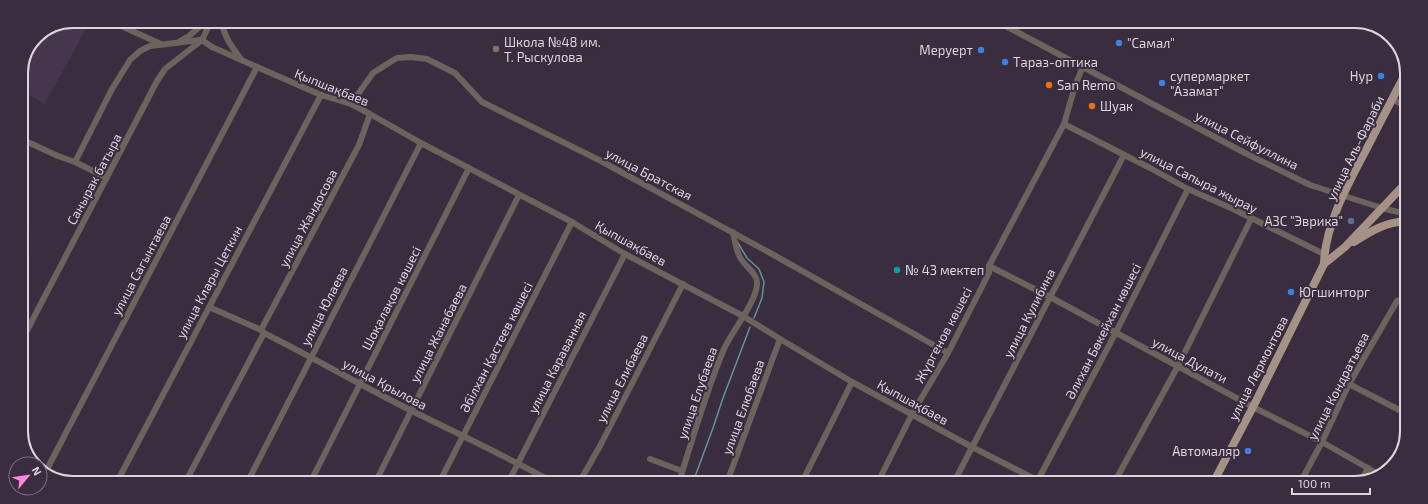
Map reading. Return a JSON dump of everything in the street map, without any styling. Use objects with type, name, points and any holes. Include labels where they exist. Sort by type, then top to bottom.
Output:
[{"type":"main road","name":"улица Аль-Фараби","points":[[1324,264],[1324,254],[1343,196],[1400,84]]},
{"type":"main road","points":[[1324,264],[1345,247],[1400,189]]},
{"type":"main road","points":[[1345,247],[1380,227],[1400,222]]},
{"type":"main road","name":"улица Лермонтова","points":[[1217,476],[1253,407],[1324,264]]},
{"type":"street","points":[[126,28],[161,44]]},
{"type":"street","points":[[178,42],[189,36],[198,28]]},
{"type":"street","points":[[75,162],[112,89],[130,60],[140,51],[150,46],[202,40],[208,28]]},
{"type":"street","points":[[222,28],[224,35],[231,47],[242,60]]},
{"type":"street","name":"улица Сейфуллина","points":[[1010,28],[1245,153],[1310,185],[1400,212]]},
{"type":"street","name":"Қыпшақбаев","points":[[202,40],[212,47],[320,95],[351,104],[370,114],[421,143],[572,222],[625,254],[743,316],[852,382],[1028,476]]},
{"type":"street","name":"Санырак батыра","points":[[28,329],[157,81],[165,69],[202,40]]},
{"type":"street","name":"улица Братская","points":[[351,104],[373,73],[397,58],[411,57],[427,59],[455,73],[482,102],[599,160],[734,232],[948,353]]},
{"type":"street","name":"Жүргенов көшесі","points":[[881,476],[912,414],[948,353],[989,272],[989,266],[1064,124],[1075,86],[1083,66]]},
{"type":"street","name":"улица Сагынтаева","points":[[48,466],[257,67]]},
{"type":"street","name":"улица Клары Цеткин","points":[[120,476],[320,95]]},
{"type":"street","points":[[1392,99],[1400,103]]},
{"type":"street","name":"улица Жандосова","points":[[189,476],[359,145],[370,114]]},
{"type":"street","name":"улица Сапыра жырау","points":[[1064,124],[1188,189],[1233,209],[1324,254]]},
{"type":"street","points":[[28,142],[75,162],[107,178]]},
{"type":"street","name":"улица Юлаева","points":[[251,476],[421,143]]},
{"type":"street","name":"улица Кулибина","points":[[957,476],[1124,155]]},
{"type":"street","name":"Шоқалақов көшесі","points":[[313,476],[359,383],[469,168]]},
{"type":"street","name":"Әлихан Бөкейхан көшесі","points":[[1042,476],[1188,189]]},
{"type":"street","name":"улица Жанабаева","points":[[378,476],[520,195]]},
{"type":"street","points":[[1117,476],[1178,366],[1251,219]]},
{"type":"street","name":"Әбілхан Қастеев көшесі","points":[[442,476],[572,222]]},
{"type":"street","name":"улица Елубаева","points":[[681,476],[724,348],[756,291],[757,282],[754,274],[741,259],[737,250],[734,232]]},
{"type":"street","name":"улица Караванная","points":[[512,476],[625,254]]},
{"type":"street","name":"улица Дулати","points":[[989,266],[1050,296],[1253,407],[1322,442],[1375,472]]},
{"type":"street","name":"улица Елибаева","points":[[583,476],[600,446],[683,284]]},
{"type":"street","name":"улица Кондратьева","points":[[1304,476],[1322,442],[1349,384],[1397,301],[1400,300]]},
{"type":"street","name":"улица Крылова","points":[[209,307],[262,332],[542,476]]},
{"type":"street","name":"улица Елюбаева","points":[[729,476],[780,339]]},
{"type":"street","points":[[805,476],[852,382]]},
{"type":"street","points":[[1349,384],[1400,410]]},
{"type":"street","points":[[650,459],[682,471]]},
{"type":"street","points":[[1364,475],[1368,468]]},
{"type":"shaded area","points":[[73,28],[86,28],[45,104],[28,94],[28,73],[31,56],[41,41],[56,31]]},
{"type":"waterway","points":[[738,243],[747,258],[759,269],[764,282],[762,298],[754,318]]},
{"type":"waterway","points":[[695,476],[750,327]]},
{"type":"place","name":"\"Самал\"","points":[[1119,43]]},
{"type":"place","name":"Школа №48 им. Т. Рыскулова","points":[[496,49]]},
{"type":"place","name":"Меруерт","points":[[981,50]]},
{"type":"place","name":"Тараз-оптика","points":[[1005,62]]},
{"type":"place","name":"Нур","points":[[1381,76]]},
{"type":"place","name":"супермаркет \"Азамат\"","points":[[1162,83]]},
{"type":"place","name":"San Remo","points":[[1049,85]]},
{"type":"place","name":"Шуак","points":[[1092,106]]},
{"type":"place","name":"АЗС \"Эврика\"","points":[[1351,221]]},
{"type":"place","name":"№ 43 мектеп","points":[[897,270]]},
{"type":"place","name":"Югшинторг","points":[[1291,292]]},
{"type":"place","name":"Автомаляр","points":[[1248,451]]}]
